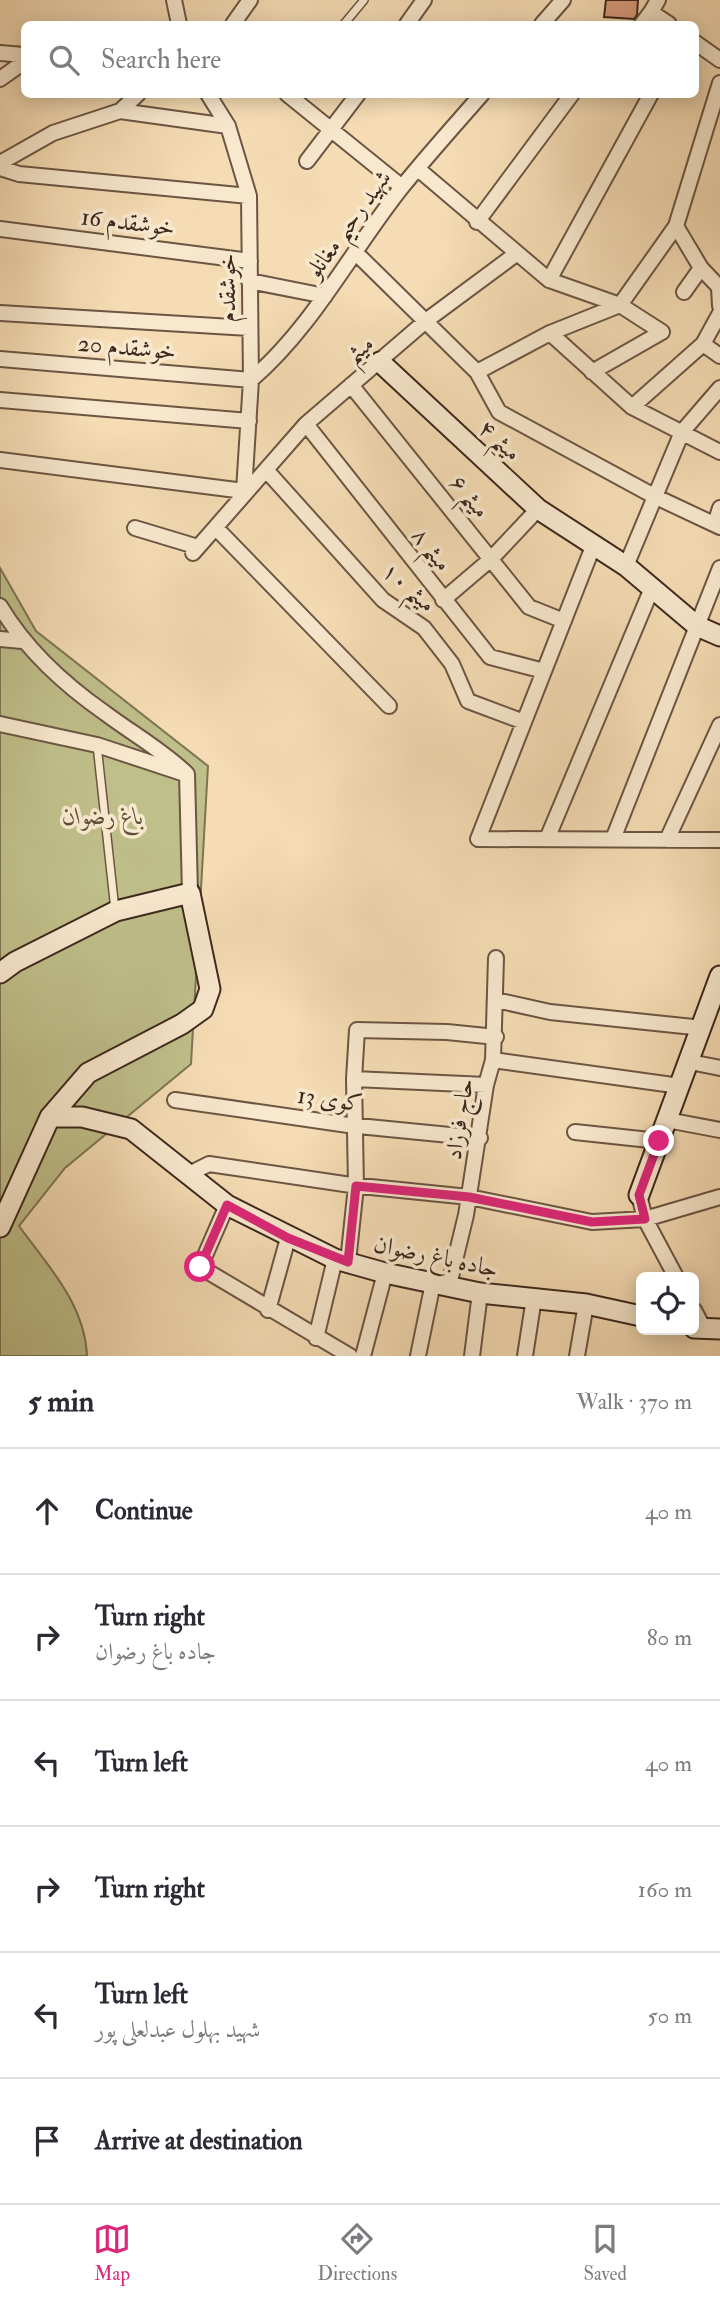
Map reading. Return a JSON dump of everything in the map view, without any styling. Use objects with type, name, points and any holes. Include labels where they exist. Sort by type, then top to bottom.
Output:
[{"type":"street","points":[[174,0],[178,21]]},
{"type":"street","points":[[235,21],[250,0]]},
{"type":"street","points":[[409,21],[424,0]]},
{"type":"street","points":[[545,21],[563,0]]},
{"type":"street","points":[[644,21],[654,6],[666,21]]},
{"type":"street","points":[[699,46],[720,60]]},
{"type":"street","points":[[0,53],[21,55]]},
{"type":"street","points":[[0,79],[21,64]]},
{"type":"street","points":[[477,372],[550,333],[620,305],[676,226],[720,83]]},
{"type":"street","points":[[0,163],[53,133],[120,111],[134,98]]},
{"type":"street","name":"خوشقدم","points":[[210,98],[228,126],[248,197],[251,380],[244,491]]},
{"type":"street","points":[[292,98],[402,187]]},
{"type":"street","points":[[307,161],[355,98]]},
{"type":"street","name":"شهید رحیم مغانلو","points":[[251,380],[270,364],[325,296],[402,187],[479,98]]},
{"type":"street","points":[[477,222],[569,98]]},
{"type":"street","points":[[549,280],[650,98]]},
{"type":"street","points":[[120,111],[228,126]]},
{"type":"street","points":[[0,168],[19,174],[248,197]]},
{"type":"street","points":[[418,169],[477,222],[549,280],[620,305],[663,332],[592,372]]},
{"type":"street","points":[[676,226],[701,268],[719,287],[720,306]]},
{"type":"street","name":"خوشقدم 16","points":[[0,229],[250,261]]},
{"type":"street","points":[[355,252],[477,372],[499,412],[654,496],[717,526],[720,508]]},
{"type":"street","name":"میثم","points":[[135,528],[195,550],[244,491],[267,471],[306,424],[427,320],[516,254]]},
{"type":"street","points":[[684,292],[701,268]]},
{"type":"street","points":[[249,281],[325,296]]},
{"type":"street","points":[[0,313],[249,328]]},
{"type":"street","points":[[632,407],[703,344],[720,313]]},
{"type":"street","points":[[550,333],[632,407],[720,452]]},
{"type":"street","points":[[703,344],[720,356]]},
{"type":"street","name":"خوشقدم 20","points":[[0,359],[251,380]]},
{"type":"street","name":"۴ میثم","points":[[380,362],[538,509],[626,566],[697,626],[720,636]]},
{"type":"street","name":"۶ میثم","points":[[351,385],[529,607],[564,621]]},
{"type":"street","points":[[626,566],[682,432],[720,388]]},
{"type":"street","points":[[0,400],[249,421]]},
{"type":"street","name":"۸ میثم","points":[[306,424],[490,657],[544,671]]},
{"type":"street","points":[[0,460],[244,491]]},
{"type":"street","name":"۱۰ میثم","points":[[267,471],[383,600],[424,628],[453,664],[468,701],[524,722]]},
{"type":"street","points":[[443,600],[491,559],[538,509]]},
{"type":"street","points":[[216,528],[389,706]]},
{"type":"street","points":[[594,544],[478,839],[720,840]]},
{"type":"street","points":[[613,839],[720,568]]},
{"type":"street","points":[[547,839],[652,588]]},
{"type":"street","points":[[0,606],[22,641],[103,712],[166,754],[187,774],[190,893],[209,989],[203,1009],[182,1024],[88,1073],[50,1116],[0,1227]]},
{"type":"street","points":[[0,639],[22,641]]},
{"type":"street","points":[[0,724],[96,746],[187,774]]},
{"type":"street","points":[[667,840],[720,724]]},
{"type":"street","points":[[0,973],[15,962],[116,911],[190,893]]},
{"type":"street","name":"حاج فرزاد","points":[[418,1356],[469,1197],[496,1037],[496,958]]},
{"type":"street","points":[[673,1272],[645,1219],[639,1195],[703,1028],[715,1007],[720,976]]},
{"type":"street","points":[[496,1000],[550,1012],[703,1028]]},
{"type":"street","points":[[316,1338],[342,1260],[356,1186],[354,1079],[357,1030],[447,1032],[496,1037]]},
{"type":"street","points":[[493,1060],[680,1086]]},
{"type":"street","points":[[690,1062],[720,1068]]},
{"type":"street","points":[[354,1079],[486,1085]]},
{"type":"street","name":"کوی 13","points":[[175,1100],[356,1126],[480,1138]]},
{"type":"street","name":"جاده باغ رضوان","points":[[50,1116],[82,1117],[131,1129],[227,1205],[288,1238],[342,1260],[384,1273],[480,1293],[586,1304],[636,1315]]},
{"type":"street","points":[[667,1120],[720,1130]]},
{"type":"street","points":[[575,1132],[659,1141]]},
{"type":"street","points":[[187,1175],[209,1164],[356,1186],[469,1197],[592,1222],[645,1219],[720,1197]]},
{"type":"street","points":[[227,1205],[200,1267],[268,1310],[350,1356]]},
{"type":"street","points":[[268,1310],[288,1238]]},
{"type":"street","points":[[363,1356],[384,1273]]},
{"type":"street","points":[[472,1356],[480,1293]]},
{"type":"street","points":[[526,1356],[534,1298]]},
{"type":"street","points":[[577,1356],[586,1304]]},
{"type":"lane","points":[[346,21],[363,0]]},
{"type":"lane","points":[[96,746],[116,911]]},
{"type":"green space","name":"باغ رضوان","points":[[0,568],[36,631],[208,766],[191,1064],[65,1168],[19,1226],[53,1271],[72,1303],[80,1319],[87,1356],[0,1356]]},
{"type":"building","points":[[606,0],[638,0],[637,15],[634,19],[604,17]]},
{"type":"route","points":[[200,1267],[227,1205],[288,1238],[348,1262],[356,1186],[469,1197],[592,1222],[645,1219],[639,1195],[659,1141]]}]
